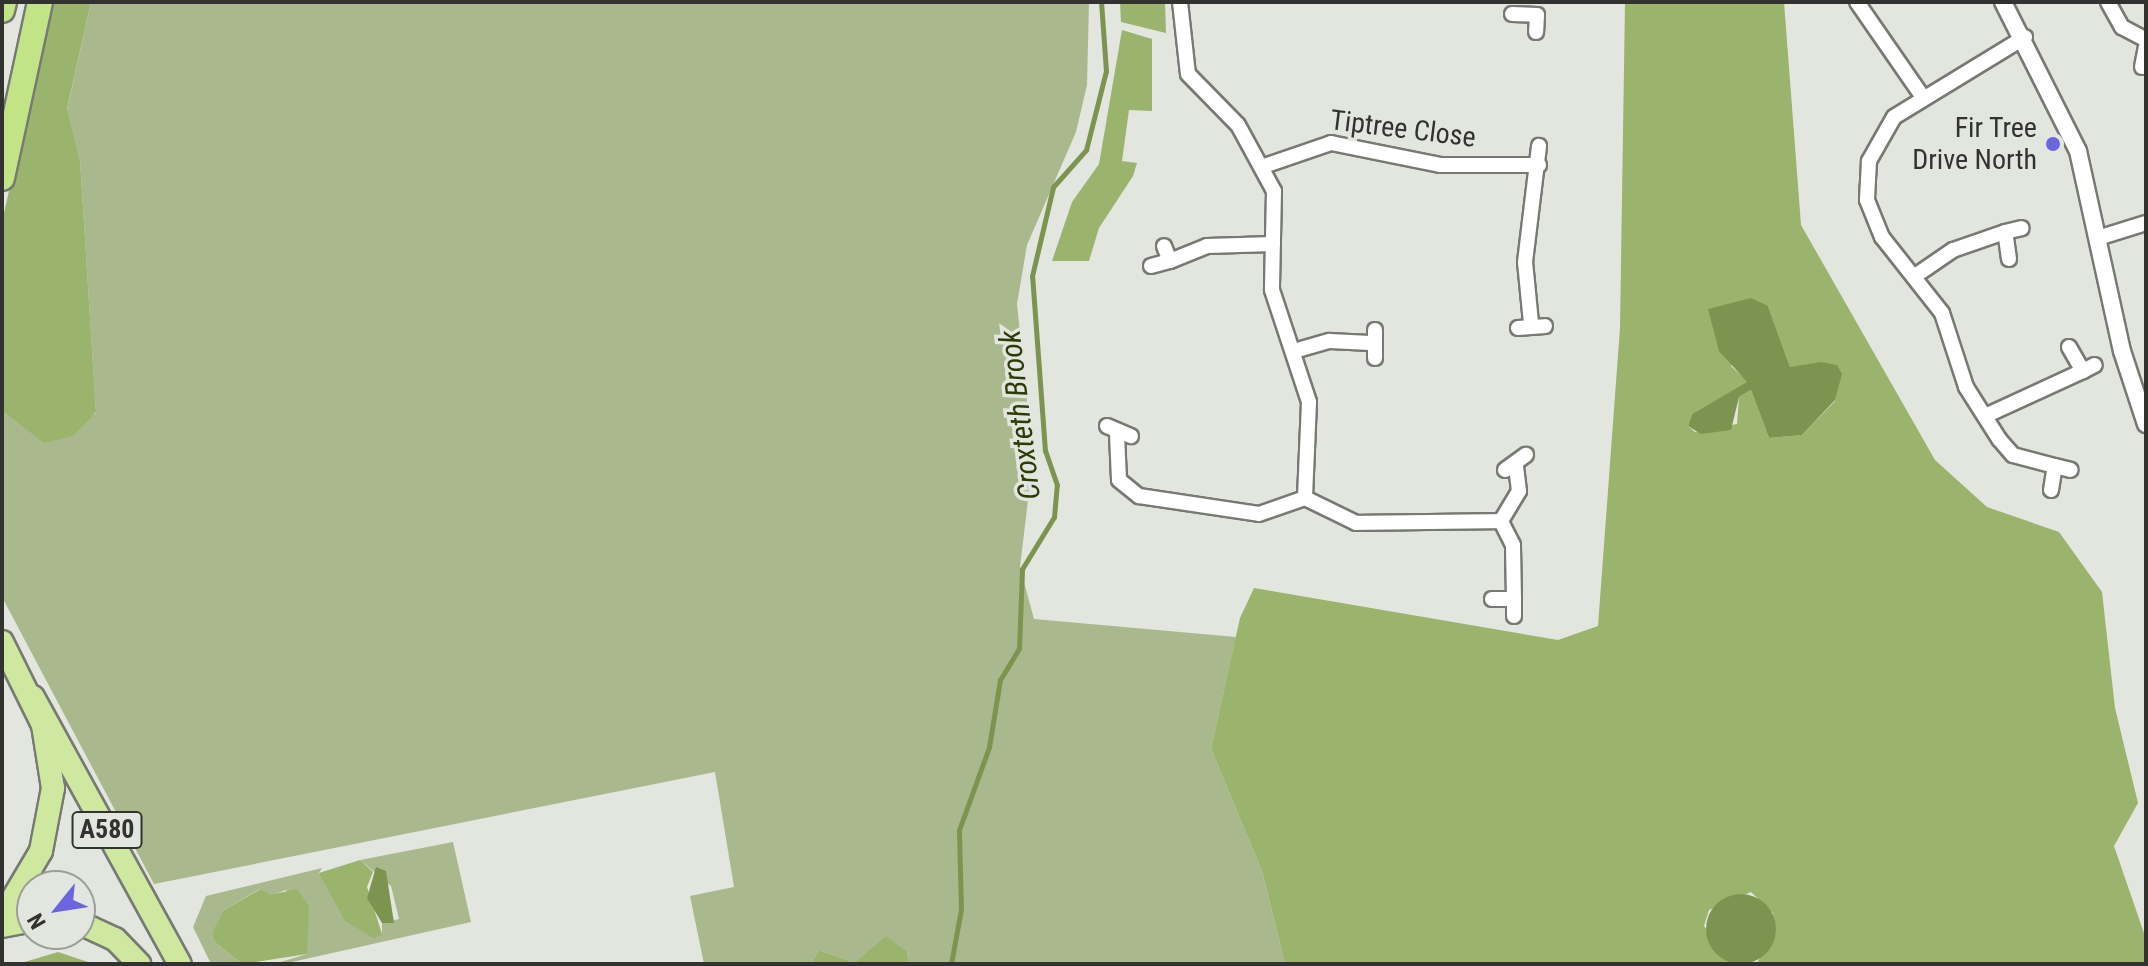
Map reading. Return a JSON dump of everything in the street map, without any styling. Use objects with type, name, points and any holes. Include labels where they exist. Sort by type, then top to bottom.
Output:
[{"type":"highway","points":[[2,10],[4,2]]},
{"type":"highway","points":[[2,178],[40,2]]},
{"type":"highway","points":[[2,642],[33,697],[50,753],[51,808],[32,873],[2,917]]},
{"type":"highway","name":"A580","points":[[33,697],[180,964]]},
{"type":"highway","points":[[96,930],[115,939],[139,964]]},
{"type":"street","points":[[1180,2],[1188,74],[1238,125],[1264,166],[1275,205],[1272,290],[1309,402],[1305,498]]},
{"type":"street","points":[[1857,2],[1922,96]]},
{"type":"street","points":[[2003,2],[2025,37],[2070,129],[2101,237],[2122,351],[2146,424]]},
{"type":"street","points":[[2108,2],[2122,27],[2146,40]]},
{"type":"street","points":[[1512,14],[1537,8],[1536,32]]},
{"type":"street","points":[[2025,37],[1922,96],[1884,130],[1866,180],[1877,228],[1942,313],[1966,387],[1985,416],[2013,455],[2071,470]]},
{"type":"street","points":[[2142,67],[2146,47]]},
{"type":"street","name":"Tiptree Close","points":[[1264,166],[1331,143],[1440,165],[1539,165]]},
{"type":"street","points":[[1531,326],[1525,262],[1539,146]]},
{"type":"street","points":[[2101,237],[2146,223]]},
{"type":"street","points":[[1915,276],[1953,250],[2022,228]]},
{"type":"street","points":[[2005,232],[2009,259]]},
{"type":"street","points":[[1151,266],[1207,246],[1273,244]]},
{"type":"street","points":[[1164,246],[1170,261]]},
{"type":"street","points":[[1294,351],[1330,341],[1373,344]]},
{"type":"street","points":[[1985,416],[2089,368],[2069,347]]},
{"type":"street","points":[[1119,432],[1119,480],[1139,496],[1259,514],[1305,498],[1356,523],[1501,521]]},
{"type":"street","points":[[1501,521],[1515,502],[1516,464]]},
{"type":"street","points":[[2051,490],[2055,466]]},
{"type":"street","points":[[1501,521],[1513,545],[1514,616]]},
{"type":"street","points":[[1492,599],[1514,599]]},
{"type":"shaded area","points":[[51,2],[91,2],[67,109],[80,160],[96,412],[73,436],[44,443],[2,411],[2,222]]},
{"type":"shaded area","points":[[91,2],[1089,2],[1087,85],[1076,132],[1027,245],[1017,304],[1033,459],[1020,567],[1034,619],[1236,637],[1211,749],[1262,871],[1285,964],[909,964],[907,952],[855,963],[819,950],[811,964],[704,964],[690,896],[734,887],[715,772],[154,884],[2,597],[2,411],[45,443],[96,413],[80,160],[67,110]]},
{"type":"shaded area","points":[[1120,2],[1165,2],[1166,33],[1121,22]]},
{"type":"shaded area","points":[[1625,2],[1784,2],[1801,225],[1935,460],[1987,507],[2059,532],[2102,592],[2115,708],[2138,803],[2114,846],[2146,939],[2146,964],[1756,964],[1775,935],[1773,913],[1751,892],[1709,910],[1704,926],[1733,964],[1285,964],[1262,871],[1211,749],[1240,618],[1254,588],[1558,640],[1598,626],[1620,328]],"holes":[[[1768,306],[1790,367],[1837,365],[1835,401],[1802,435],[1769,438],[1751,390],[1739,397],[1737,424],[1695,432],[1688,426],[1692,414],[1748,382],[1731,366]]]},
{"type":"shaded area","points":[[1122,30],[1152,39],[1152,111],[1129,110],[1122,161],[1137,163],[1133,176],[1099,228],[1089,261],[1052,261],[1072,202],[1099,164]]},
{"type":"shaded area","points":[[1751,298],[1768,306],[1790,367],[1821,362],[1837,365],[1842,374],[1835,400],[1802,435],[1769,438],[1751,390],[1739,397],[1731,430],[1701,434],[1688,426],[1692,414],[1747,382],[1719,351],[1708,309]]},
{"type":"shaded area","points":[[453,842],[471,922],[283,964],[274,964],[307,954],[303,920],[286,890],[270,896],[260,889],[224,910],[215,942],[242,964],[211,964],[193,927],[206,896],[322,868],[319,873],[382,934],[382,923],[399,919],[391,886],[360,860]]},
{"type":"shaded area","points":[[360,860],[373,872],[367,887],[382,934],[374,938],[345,921],[319,873]]},
{"type":"shaded area","points":[[376,867],[386,871],[394,923],[382,923],[367,898]]},
{"type":"shaded area","points":[[261,889],[270,895],[297,889],[309,906],[307,954],[242,964],[215,942],[212,933],[224,910]]},
{"type":"shaded area","points":[[1741,894],[1766,904],[1776,929],[1766,954],[1741,964],[1716,954],[1706,929],[1716,904]]},
{"type":"shaded area","points":[[886,936],[907,952],[909,964],[811,964],[819,950],[855,963]]},
{"type":"shaded area","points":[[58,952],[94,964],[18,964]]},
{"type":"waterway","name":"Croxteth Brook","points":[[951,964],[961,909],[959,830],[989,747],[1000,680],[1019,648],[1022,569],[1054,517],[1057,485],[1045,451],[1032,276],[1053,187],[1086,150],[1106,71],[1101,2]]},
{"type":"place","name":"Fir Tree Drive North","points":[[2053,144]]}]
